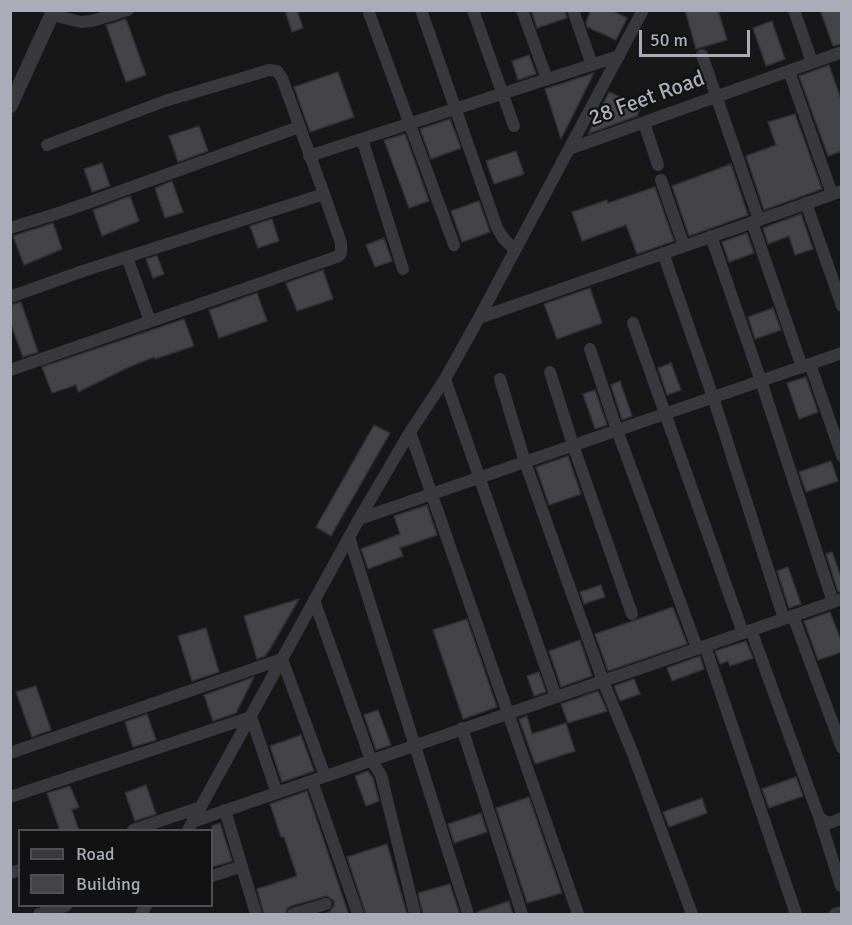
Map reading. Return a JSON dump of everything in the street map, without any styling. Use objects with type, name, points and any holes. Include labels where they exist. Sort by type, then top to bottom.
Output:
[{"type":"street","points":[[10,106],[53,13],[81,22],[128,10]]},
{"type":"street","points":[[368,10],[454,245]]},
{"type":"street","points":[[421,10],[496,228],[515,250]]},
{"type":"street","points":[[473,10],[514,126]]},
{"type":"street","points":[[522,10],[547,80]]},
{"type":"street","points":[[573,10],[592,65]]},
{"type":"street","points":[[794,10],[812,62]]},
{"type":"street","points":[[190,826],[359,519],[410,432],[445,379],[479,318],[644,11]]},
{"type":"street","name":"28 Feet Road","points":[[569,149],[842,52]]},
{"type":"street","points":[[702,55],[717,96],[755,221],[806,366],[842,456]]},
{"type":"street","points":[[309,156],[619,56]]},
{"type":"street","points":[[10,370],[339,256],[341,253],[341,243],[280,74],[273,70],[165,101],[47,145]]},
{"type":"street","points":[[479,318],[837,193],[789,71]]},
{"type":"street","points":[[644,123],[658,165]]},
{"type":"street","points":[[10,228],[65,211],[299,127]]},
{"type":"street","points":[[362,139],[403,268]]},
{"type":"street","points":[[661,180],[684,246]]},
{"type":"street","points":[[10,297],[324,194]]},
{"type":"street","points":[[806,203],[842,306]]},
{"type":"street","points":[[190,826],[225,810],[839,601],[711,236]]},
{"type":"street","points":[[663,253],[789,617],[842,748]]},
{"type":"street","points":[[127,257],[150,321]]},
{"type":"street","points":[[633,323],[747,631],[819,817],[841,886]]},
{"type":"street","points":[[590,349],[617,430],[701,647],[796,915]]},
{"type":"street","points":[[359,519],[842,353]]},
{"type":"street","points":[[550,372],[632,614]]},
{"type":"street","points":[[445,379],[556,697]]},
{"type":"street","points":[[500,379],[525,462],[603,681],[633,754],[692,915]]},
{"type":"street","points":[[410,432],[578,915]]},
{"type":"street","points":[[349,537],[468,915]]},
{"type":"street","points":[[314,600],[371,760],[381,775],[415,915]]},
{"type":"street","points":[[10,753],[282,658]]},
{"type":"street","points":[[282,658],[325,776]]},
{"type":"street","points":[[251,717],[277,793]]},
{"type":"street","points":[[10,797],[251,717]]},
{"type":"street","points":[[462,728],[522,915]]},
{"type":"street","points":[[312,781],[358,915]]},
{"type":"street","points":[[139,829],[201,807]]},
{"type":"street","points":[[225,810],[256,915]]},
{"type":"street","points":[[819,817],[830,823],[842,818]]},
{"type":"street","points":[[213,876],[242,866]]},
{"type":"street","points":[[293,915],[326,904]]},
{"type":"street","points":[[39,915],[63,907]]},
{"type":"street","points":[[836,915],[842,912]]},
{"type":"building","points":[[285,10],[297,10],[303,28],[292,32]]},
{"type":"building","points":[[531,10],[565,10],[567,18],[537,28]]},
{"type":"building","points":[[591,10],[611,10],[627,18],[616,40],[587,27],[586,22]]},
{"type":"building","points":[[685,10],[718,10],[727,40],[696,49]]},
{"type":"building","points":[[820,10],[842,10],[842,44],[833,46]]},
{"type":"building","points":[[126,19],[146,75],[126,82],[106,25]]},
{"type":"building","points":[[772,21],[785,59],[766,66],[753,28]]},
{"type":"building","points":[[529,55],[536,74],[518,80],[512,61]]},
{"type":"building","points":[[829,65],[842,102],[842,151],[828,156],[799,76]]},
{"type":"building","points":[[338,72],[354,117],[310,132],[294,87]]},
{"type":"building","points":[[594,73],[561,139],[545,89]]},
{"type":"building","points":[[609,92],[641,106],[637,116],[588,134]]},
{"type":"building","points":[[795,114],[822,189],[764,210],[746,156],[776,145],[768,122]]},
{"type":"building","points":[[450,119],[461,148],[431,159],[420,129]]},
{"type":"building","points":[[199,126],[208,151],[178,162],[169,136]]},
{"type":"building","points":[[405,134],[429,201],[409,208],[384,140]]},
{"type":"building","points":[[516,151],[524,174],[494,184],[486,161]]},
{"type":"building","points":[[102,163],[110,186],[92,192],[84,169]]},
{"type":"building","points":[[731,164],[748,215],[689,236],[672,186]]},
{"type":"building","points":[[172,181],[183,212],[165,218],[155,188]]},
{"type":"building","points":[[655,187],[674,241],[637,254],[626,225],[582,241],[572,212]]},
{"type":"building","points":[[130,196],[139,221],[102,236],[93,210]]},
{"type":"building","points":[[479,201],[490,232],[462,242],[451,211]]},
{"type":"building","points":[[801,214],[813,249],[795,255],[789,236],[768,244],[763,228]]},
{"type":"building","points":[[272,219],[279,241],[258,248],[250,226]]},
{"type":"building","points":[[53,223],[62,249],[24,265],[13,236]]},
{"type":"building","points":[[747,233],[754,253],[729,262],[722,242]]},
{"type":"building","points":[[384,238],[392,261],[375,267],[366,245]]},
{"type":"building","points":[[157,256],[164,274],[153,278],[146,259]]},
{"type":"building","points":[[323,270],[333,299],[297,311],[286,283]]},
{"type":"building","points":[[590,288],[602,323],[557,339],[544,304]]},
{"type":"building","points":[[257,293],[267,321],[219,338],[209,310]]},
{"type":"building","points":[[21,302],[38,352],[23,357],[10,322],[10,305]]},
{"type":"building","points":[[773,308],[781,330],[755,339],[748,317]]},
{"type":"building","points":[[184,319],[194,346],[155,359],[154,357],[78,392],[76,385],[52,393],[42,367]]},
{"type":"building","points":[[671,363],[681,390],[667,395],[658,368]]},
{"type":"building","points":[[806,377],[818,412],[799,419],[787,383]]},
{"type":"building","points":[[620,381],[632,416],[622,420],[611,385]]},
{"type":"building","points":[[595,390],[607,425],[595,429],[583,394]]},
{"type":"building","points":[[374,425],[390,433],[331,536],[316,527]]},
{"type":"building","points":[[568,456],[581,494],[549,505],[536,467]]},
{"type":"building","points":[[831,461],[838,481],[806,492],[799,472]]},
{"type":"building","points":[[427,505],[437,535],[400,548],[403,556],[368,569],[361,549],[400,534],[394,516]]},
{"type":"building","points":[[832,552],[842,580],[842,591],[838,592],[826,554]]},
{"type":"building","points":[[788,567],[801,604],[789,608],[777,571]]},
{"type":"building","points":[[601,585],[605,597],[584,604],[580,592]]},
{"type":"building","points":[[299,599],[270,649],[265,656],[257,659],[244,616]]},
{"type":"building","points":[[673,607],[687,644],[608,671],[595,634]]},
{"type":"building","points":[[830,612],[842,643],[842,652],[818,660],[804,621]]},
{"type":"building","points":[[467,619],[497,707],[463,719],[433,630]]},
{"type":"building","points":[[206,628],[219,672],[192,681],[178,636]]},
{"type":"building","points":[[580,640],[592,676],[561,687],[549,651]]},
{"type":"building","points":[[746,641],[753,658],[730,666],[728,661],[720,664],[715,651]]},
{"type":"building","points":[[700,656],[704,669],[672,681],[667,668]]},
{"type":"building","points":[[539,672],[546,692],[534,696],[527,676]]},
{"type":"building","points":[[254,677],[236,713],[213,721],[204,695]]},
{"type":"building","points":[[634,679],[640,694],[620,701],[614,686]]},
{"type":"building","points":[[36,686],[51,730],[32,737],[16,692]]},
{"type":"building","points":[[598,691],[607,711],[568,723],[561,704]]},
{"type":"building","points":[[378,710],[391,745],[376,750],[364,715]]},
{"type":"building","points":[[147,714],[156,740],[133,747],[125,722]]},
{"type":"building","points":[[527,716],[532,734],[566,723],[575,751],[535,764],[519,719]]},
{"type":"building","points":[[301,735],[314,771],[282,782],[270,746]]},
{"type":"building","points":[[368,771],[373,778],[379,801],[366,806],[355,776]]},
{"type":"building","points":[[796,777],[803,796],[769,808],[762,789]]},
{"type":"building","points":[[146,785],[156,814],[135,821],[125,793]]},
{"type":"building","points":[[70,786],[79,807],[72,810],[78,829],[59,829],[47,793]]},
{"type":"building","points":[[307,791],[349,915],[320,915],[329,912],[334,906],[334,901],[327,896],[291,906],[285,915],[264,915],[257,889],[297,876],[270,804]]},
{"type":"building","points":[[529,797],[562,893],[527,903],[496,808]]},
{"type":"building","points":[[702,798],[707,813],[669,827],[663,812]]},
{"type":"building","points":[[481,813],[487,832],[454,843],[448,824]]},
{"type":"building","points":[[220,823],[232,861],[213,867],[213,829],[212,826]]},
{"type":"building","points":[[387,844],[407,914],[366,915],[347,857]]},
{"type":"building","points":[[450,884],[460,915],[423,915],[418,893]]},
{"type":"building","points":[[509,901],[513,915],[477,915],[477,912]]}]
